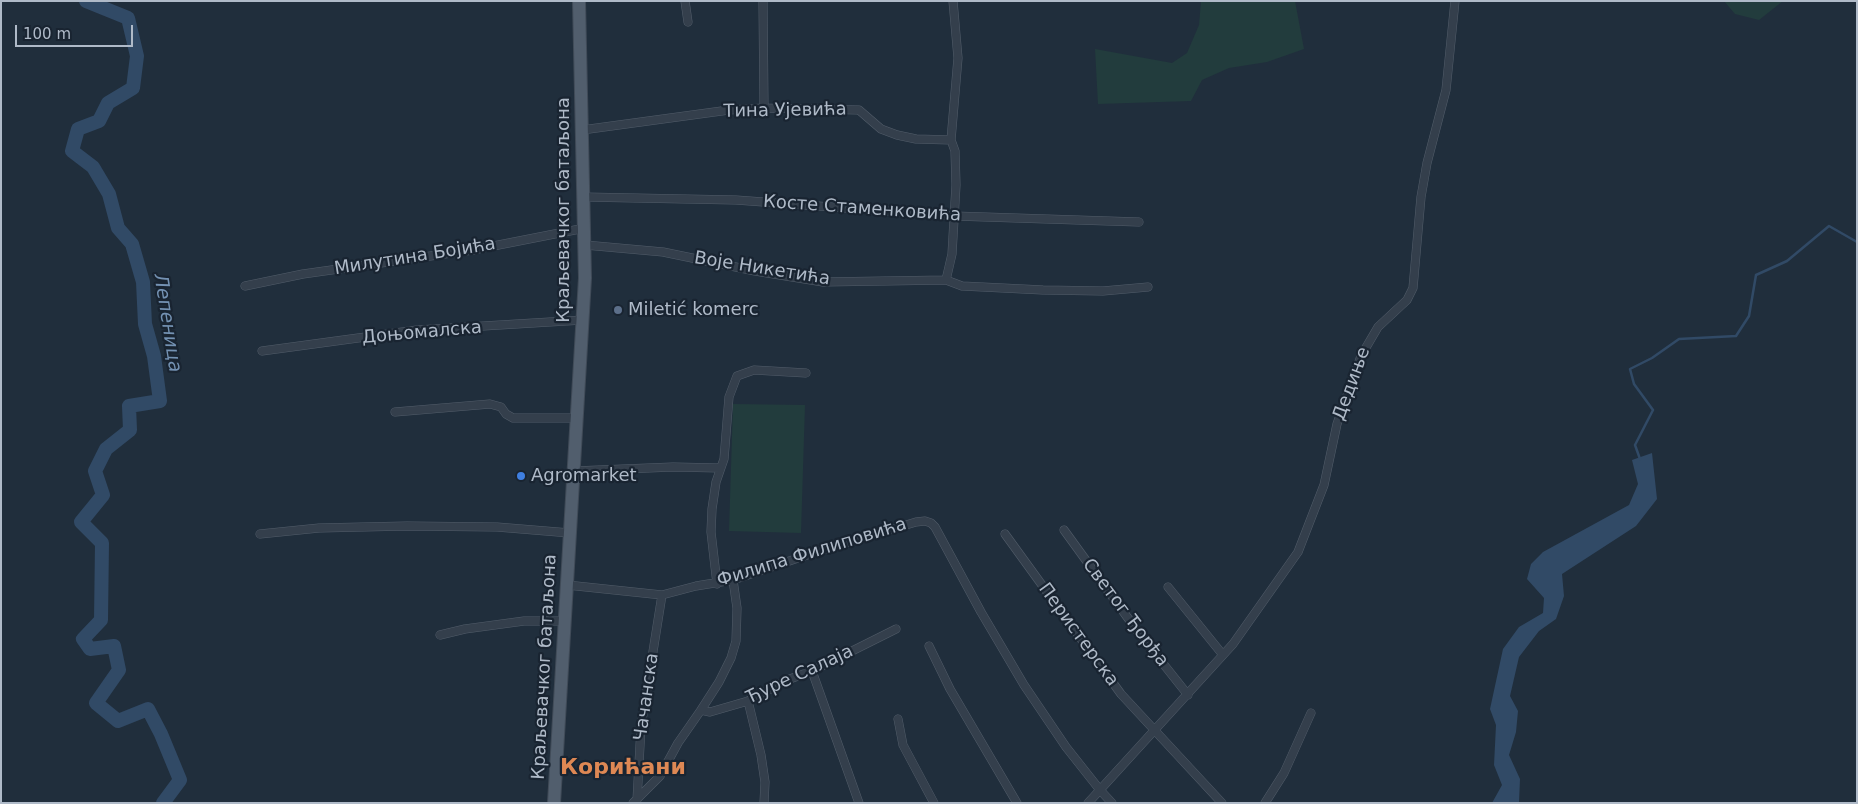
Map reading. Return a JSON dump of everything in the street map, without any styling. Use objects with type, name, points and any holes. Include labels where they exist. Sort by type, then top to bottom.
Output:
[{"type":"main road","name":"Краљевачког батаљона","points":[[554,803],[568,585],[585,245],[579,1]]},
{"type":"street","points":[[685,1],[688,22]]},
{"type":"street","points":[[763,1],[764,108]]},
{"type":"street","points":[[946,280],[952,254],[956,185],[955,151],[951,140],[958,58],[953,1]]},
{"type":"street","name":"Дедиње","points":[[1088,803],[1234,644],[1298,552],[1324,485],[1337,424],[1360,356],[1378,327],[1407,300],[1413,288],[1421,197],[1427,163],[1446,90],[1455,1]]},
{"type":"street","name":"Тина Ујевића","points":[[582,130],[729,110],[764,108],[859,110],[881,129],[897,136],[916,139],[951,140]]},
{"type":"street","name":"Косте Стаменковића","points":[[584,197],[736,200],[954,216],[1139,222]]},
{"type":"street","name":"Милутина Бојића","points":[[245,286],[312,273],[473,250],[585,228]]},
{"type":"street","name":"Воје Никетића","points":[[585,245],[663,252],[755,271],[823,282],[946,280],[962,286],[978,288],[1103,291],[1148,288]]},
{"type":"street","name":"Доњомалска","points":[[262,351],[417,330],[582,320]]},
{"type":"street","points":[[717,584],[710,532],[712,509],[720,468],[724,459],[729,397],[737,376],[754,370],[806,373]]},
{"type":"street","points":[[395,412],[490,404],[501,407],[506,414],[514,418],[577,418]]},
{"type":"street","points":[[574,471],[672,467],[720,468]]},
{"type":"street","name":"Филипа Филиповића","points":[[568,585],[662,595],[696,586],[733,580],[796,558],[925,520],[935,527],[981,612],[1024,685],[1066,747],[1100,790]]},
{"type":"street","name":"Краљевачког батаљона","points":[[260,534],[318,528],[407,526],[496,527],[570,534]]},
{"type":"street","name":"Светог Ђорђа","points":[[1064,530],[1138,632],[1188,695]]},
{"type":"street","name":"Перистерска","points":[[1005,534],[1120,694],[1154,732]]},
{"type":"street","name":"Ђуре Салаја","points":[[635,801],[660,776],[678,743],[719,682],[731,658],[736,641],[737,608],[733,580]]},
{"type":"street","points":[[1168,588],[1224,655]]},
{"type":"street","name":"Чачанска","points":[[635,801],[641,727],[662,595]]},
{"type":"street","points":[[440,635],[465,629],[524,621],[566,621]]},
{"type":"street","name":"Ђуре Салаја","points":[[700,710],[710,712],[748,701],[787,680],[812,671],[896,629]]},
{"type":"street","points":[[929,646],[950,689],[1017,803]]},
{"type":"street","points":[[812,671],[859,803]]},
{"type":"street","points":[[748,701],[765,782],[764,803]]},
{"type":"street","points":[[1265,803],[1284,773],[1311,713]]},
{"type":"street","points":[[898,719],[904,745],[934,803]]},
{"type":"street","points":[[1154,732],[1163,738],[1222,803]]},
{"type":"street","points":[[1100,790],[1112,803]]},
{"type":"green space","points":[[1201,1],[1295,1],[1304,49],[1267,62],[1229,68],[1202,80],[1191,101],[1098,104],[1095,49],[1172,63],[1187,53],[1199,25]]},
{"type":"green space","points":[[1724,1],[1783,1],[1759,20],[1735,14]]},
{"type":"green space","points":[[733,404],[805,405],[801,533],[729,531]]},
{"type":"water","points":[[1652,453],[1657,499],[1636,526],[1562,574],[1564,596],[1556,619],[1539,631],[1519,657],[1510,696],[1518,711],[1516,732],[1509,755],[1520,779],[1519,803],[1492,803],[1502,785],[1494,765],[1496,725],[1490,709],[1503,649],[1519,627],[1543,613],[1544,598],[1527,579],[1531,564],[1543,552],[1629,505],[1638,484],[1632,460]]},
{"type":"waterway","name":"Лепеница","points":[[86,1],[128,18],[137,56],[133,88],[108,103],[99,121],[78,129],[72,151],[93,167],[109,194],[118,228],[132,244],[143,282],[145,324],[154,356],[160,401],[129,406],[130,430],[106,449],[95,471],[103,495],[81,522],[102,543],[101,620],[83,639],[90,649],[114,646],[119,670],[96,703],[118,721],[148,709],[161,734],[180,780],[163,803]]},
{"type":"waterway","points":[[1640,459],[1635,445],[1653,410],[1634,384],[1630,369],[1652,358],[1679,339],[1736,336],[1749,316],[1756,275],[1787,261],[1829,226],[1857,242]]},
{"type":"place","name":"Miletić komerc","points":[[618,310]]},
{"type":"place","name":"Agromarket","points":[[521,476]]},
{"type":"district","name":"Корићани","points":[[623,768]]}]
